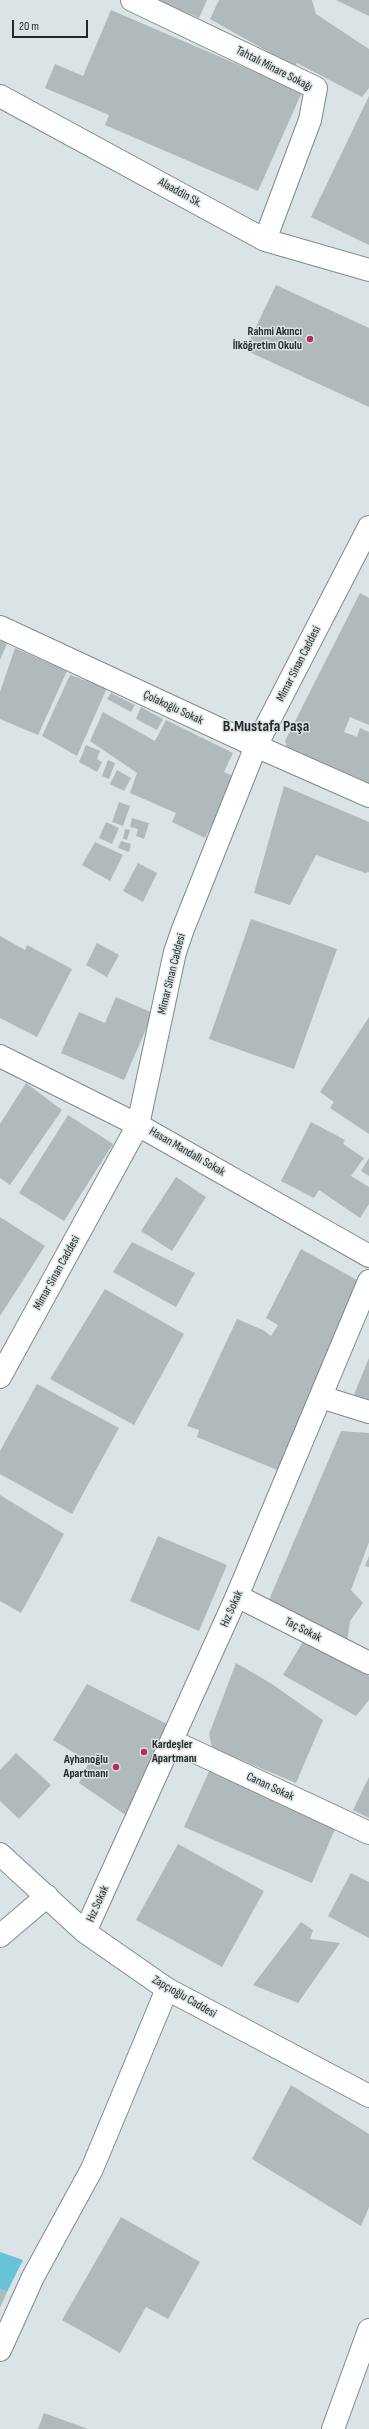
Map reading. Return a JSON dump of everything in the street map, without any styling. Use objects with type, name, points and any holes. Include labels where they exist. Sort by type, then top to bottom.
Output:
[{"type":"street","name":"Tahtalı Minare Sokağı","points":[[132,0],[316,88],[310,120],[265,240]]},
{"type":"street","name":"Alaaddin Sk.","points":[[0,96],[265,240],[369,270]]},
{"type":"street","name":"Mimar Sinan Caddesi","points":[[0,1377],[138,1125],[177,946],[256,746],[369,527]]},
{"type":"street","name":"Çolakoğlu Sokak","points":[[0,627],[256,746],[369,796]]},
{"type":"street","name":"Hasan Mandallı Sokak","points":[[0,1056],[138,1125],[369,1256]]},
{"type":"street","name":"Hız Sokak","points":[[85,1932],[238,1596],[369,1281]]},
{"type":"street","points":[[321,1397],[369,1412]]},
{"type":"street","name":"Taç Sokak","points":[[238,1596],[369,1663]]},
{"type":"street","name":"Canan Sokak","points":[[172,1741],[369,1833]]},
{"type":"street","name":"Zapçıoğlu Caddesi","points":[[0,1854],[85,1932],[166,1989],[369,2096]]},
{"type":"street","points":[[0,1936],[47,1896]]},
{"type":"street","points":[[0,2350],[33,2278],[92,2170],[166,1989]]},
{"type":"street","points":[[333,2429],[369,2330]]},
{"type":"shaded area","points":[[0,2252],[23,2260],[7,2292],[0,2289]]},
{"type":"building","points":[[158,0],[207,0],[199,18]]},
{"type":"building","points":[[219,0],[312,0],[316,14],[369,49],[369,88],[362,97],[297,63],[295,67],[210,19]]},
{"type":"building","points":[[336,0],[369,0],[369,16]]},
{"type":"building","points":[[111,10],[302,92],[258,191],[105,125],[109,115],[45,88],[55,64],[83,76]]},
{"type":"building","points":[[369,96],[369,245],[311,217]]},
{"type":"building","name":"Rahmi Akıncı İlköğretim Okulu","points":[[276,285],[369,328],[369,407],[245,350]]},
{"type":"building","points":[[360,593],[369,598],[369,725],[350,717],[344,732],[357,737],[360,728],[369,732],[369,789],[290,757],[285,741]]},
{"type":"building","points":[[0,638],[8,641],[0,660]]},
{"type":"building","points":[[15,648],[67,671],[38,735],[0,719],[0,692]]},
{"type":"building","points":[[70,675],[107,688],[77,756],[42,736]]},
{"type":"building","points":[[111,693],[135,705],[131,712],[107,699]]},
{"type":"building","points":[[141,707],[163,719],[157,730],[136,719]]},
{"type":"building","points":[[103,712],[155,741],[166,720],[233,753],[224,772],[235,777],[205,838],[172,822],[176,813],[130,793],[137,773],[90,741]]},
{"type":"building","points":[[86,745],[100,751],[97,759],[102,762],[97,772],[79,762]]},
{"type":"building","points":[[108,760],[115,763],[109,779],[102,776]]},
{"type":"building","points":[[117,770],[131,778],[124,791],[110,784]]},
{"type":"building","points":[[284,786],[369,822],[369,872],[365,873],[316,855],[290,905],[254,893]]},
{"type":"building","points":[[119,802],[130,806],[123,826],[112,822]]},
{"type":"building","points":[[132,818],[149,823],[144,839],[136,836],[138,829],[130,827]]},
{"type":"building","points":[[106,822],[119,828],[112,844],[99,838]]},
{"type":"building","points":[[125,829],[130,830],[127,840],[123,839]]},
{"type":"building","points":[[121,841],[131,844],[129,852],[118,848]]},
{"type":"building","points":[[95,842],[123,855],[110,881],[82,865]]},
{"type":"building","points":[[138,863],[157,873],[143,902],[123,891]]},
{"type":"building","points":[[251,919],[337,949],[294,1069],[209,1039]]},
{"type":"building","points":[[0,936],[25,950],[27,945],[72,969],[37,1037],[0,1018]]},
{"type":"building","points":[[97,943],[119,955],[107,977],[86,965]]},
{"type":"building","points":[[116,997],[153,1013],[124,1080],[61,1053],[79,1012],[105,1023]]},
{"type":"building","points":[[369,1017],[369,1134],[330,1108],[334,1102],[320,1092]]},
{"type":"building","points":[[26,1083],[62,1110],[10,1185],[0,1178],[0,1124]]},
{"type":"building","points":[[68,1115],[113,1144],[64,1221],[19,1193]]},
{"type":"building","points":[[311,1122],[345,1140],[343,1144],[364,1158],[351,1176],[369,1187],[369,1204],[360,1218],[319,1190],[314,1198],[281,1181]]},
{"type":"building","points":[[369,1158],[369,1176],[361,1171]]},
{"type":"building","points":[[176,1177],[206,1197],[172,1251],[141,1231]]},
{"type":"building","points":[[0,1217],[45,1246],[0,1316]]},
{"type":"building","points":[[132,1242],[195,1273],[176,1307],[113,1272]]},
{"type":"building","points":[[301,1249],[357,1280],[294,1431],[299,1433],[282,1472],[197,1437],[199,1430],[187,1426],[237,1319],[263,1330],[271,1336],[278,1325],[266,1318]]},
{"type":"building","points":[[105,1289],[184,1334],[134,1425],[50,1379]]},
{"type":"building","points":[[369,1358],[369,1403],[353,1397]]},
{"type":"building","points":[[37,1384],[119,1428],[72,1514],[0,1474],[0,1451]]},
{"type":"building","points":[[341,1431],[369,1433],[369,1542],[351,1590],[363,1603],[350,1621],[347,1642],[266,1607]]},
{"type":"building","points":[[0,1495],[64,1534],[21,1613],[0,1601]]},
{"type":"building","points":[[158,1536],[227,1565],[199,1631],[130,1601]]},
{"type":"building","points":[[369,1556],[369,1567],[365,1566]]},
{"type":"building","points":[[304,1640],[369,1676],[369,1700],[356,1716],[283,1675]]},
{"type":"building","points":[[236,1663],[272,1684],[323,1720],[296,1783],[212,1748],[209,1734]]},
{"type":"building","points":[[87,1684],[177,1729],[127,1816],[79,1783],[89,1762],[53,1740]]},
{"type":"building","points":[[16,1753],[51,1785],[19,1819],[0,1801],[0,1770]]},
{"type":"building","points":[[211,1767],[338,1822],[312,1883],[184,1827]]},
{"type":"building","points":[[369,1777],[369,1818],[353,1810]]},
{"type":"building","points":[[178,1844],[264,1891],[222,1967],[136,1920]]},
{"type":"building","points":[[351,1873],[369,1882],[369,1938],[328,1916]]},
{"type":"building","points":[[301,1922],[313,1930],[310,1939],[340,1943],[298,2003],[253,1985]]},
{"type":"building","points":[[291,2085],[369,2134],[369,2207],[361,2226],[252,2159]]},
{"type":"building","points":[[121,2217],[200,2262],[168,2319],[146,2307],[120,2353],[62,2320]]},
{"type":"building","points":[[0,2289],[7,2292],[0,2308]]},
{"type":"building","points":[[44,2413],[88,2429],[38,2429]]},
{"type":"place","name":"Rahmi Akıncı İlköğretim Okulu","points":[[310,339]]},
{"type":"place","name":"Kardeşler Apartmanı","points":[[144,1752]]},
{"type":"place","name":"Ayhanoğlu Apartmanı","points":[[116,1767]]},
{"type":"district","name":"B.Mustafa Paşa","points":[[266,727]]}]
